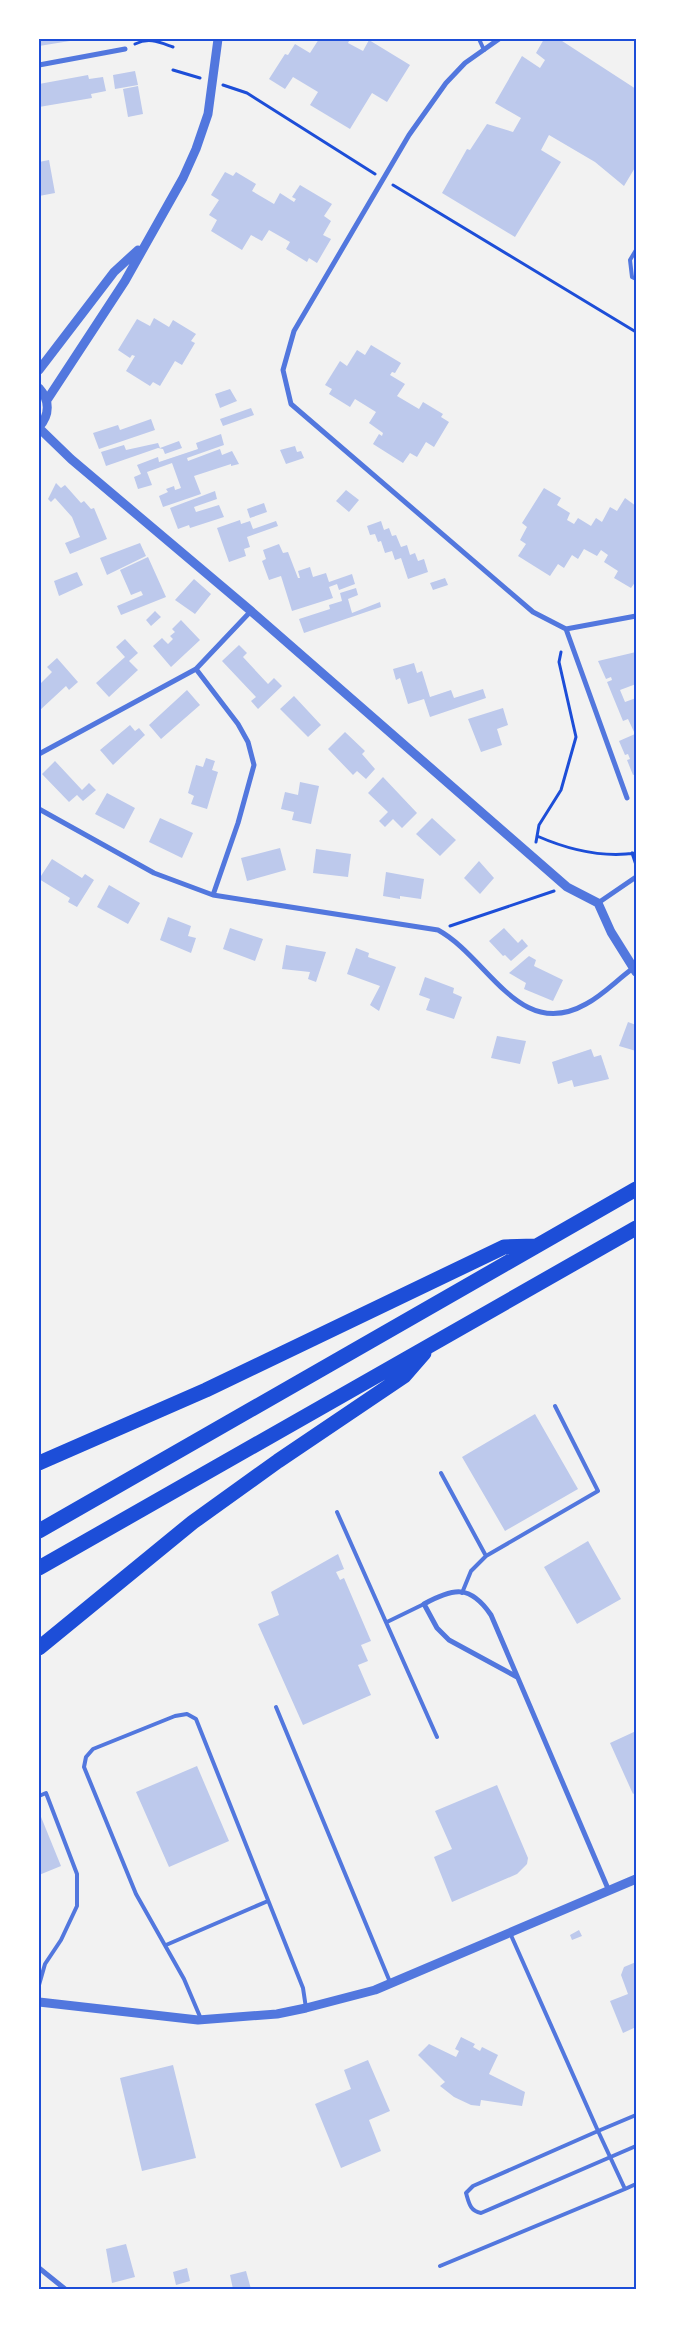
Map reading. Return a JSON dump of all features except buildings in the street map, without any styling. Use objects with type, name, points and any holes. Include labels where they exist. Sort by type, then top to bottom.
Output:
[{"type":"highway","points":[[39,1531],[636,1189]]},
{"type":"highway","points":[[39,1568],[636,1228]]},
{"type":"highway","points":[[39,1463],[206,1390],[504,1247],[536,1246]]},
{"type":"highway","points":[[39,1648],[194,1522],[278,1461],[404,1376],[430,1346]]},
{"type":"street","points":[[39,809],[154,873],[212,895],[438,930],[451,936],[514,1000],[528,1008],[543,1013],[558,1014],[574,1010],[588,1003],[634,970],[611,932],[598,904],[567,887],[534,859],[251,611],[71,459],[39,427],[46,415],[47,400],[125,281],[142,246],[183,178],[196,149],[208,114],[214,82],[218,39]]},
{"type":"street","points":[[500,39],[465,63],[446,82],[409,135],[294,331],[282,370],[291,404],[533,612],[566,630],[636,616]]},
{"type":"street","points":[[39,65],[125,49]]},
{"type":"street","points":[[39,370],[114,272],[142,246]]},
{"type":"street","points":[[39,388],[47,400]]},
{"type":"street","points":[[39,754],[196,669],[251,611]]},
{"type":"street","points":[[566,630],[627,798]]},
{"type":"street","points":[[196,669],[238,724],[248,742],[254,765],[238,823],[212,895]]},
{"type":"street","points":[[598,904],[636,877]]},
{"type":"street","points":[[517,1676],[449,1640],[437,1628],[424,1604],[446,1592],[453,1591],[462,1593],[484,1604],[492,1615],[609,1890]]},
{"type":"street","points":[[39,2002],[201,2019],[277,2014],[375,1990],[636,1880]]},
{"type":"street","points":[[39,2268],[65,2289]]},
{"type":"lane","points":[[479,39],[484,50]]},
{"type":"lane","points":[[636,250],[630,260],[632,277],[636,279]]},
{"type":"lane","points":[[462,1593],[471,1571],[486,1556],[598,1491],[555,1406]]},
{"type":"lane","points":[[441,1473],[486,1556]]},
{"type":"lane","points":[[336,1512],[437,1737]]},
{"type":"lane","points":[[386,1622],[424,1604]]},
{"type":"lane","points":[[276,1707],[391,1983]]},
{"type":"lane","points":[[201,2019],[184,1979],[136,1894],[84,1767],[86,1757],[93,1749],[175,1716],[187,1714],[196,1718],[303,1988],[306,2008]]},
{"type":"lane","points":[[39,1796],[46,1793],[77,1874],[77,1906],[61,1940],[45,1964],[39,1984]]},
{"type":"lane","points":[[166,1945],[268,1901]]},
{"type":"lane","points":[[510,1932],[598,2132],[625,2188]]},
{"type":"lane","points":[[636,2115],[473,2186],[466,2193],[470,2205],[475,2212],[481,2213],[636,2146]]},
{"type":"lane","points":[[440,2266],[636,2184]]},
{"type":"path","points":[[125,49],[144,40],[153,40],[174,47]]},
{"type":"path","points":[[173,70],[246,93],[383,179],[636,332]]},
{"type":"path","points":[[534,859],[539,825],[561,790],[576,737],[559,662],[566,630]]},
{"type":"path","points":[[537,836],[587,853],[613,856],[634,853],[636,865]]},
{"type":"path","points":[[438,930],[567,887]]}]
